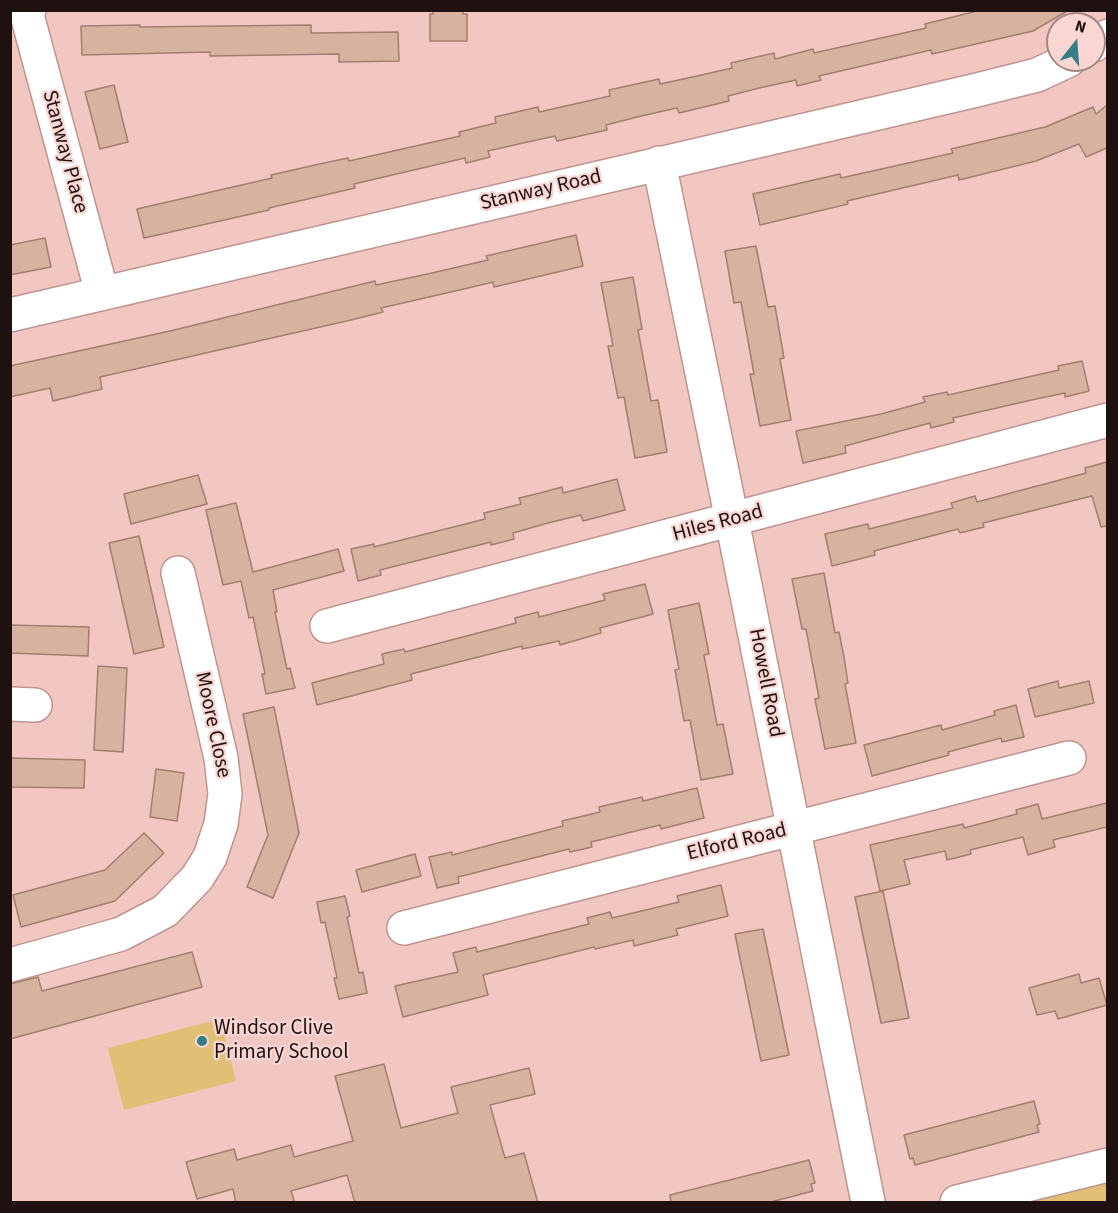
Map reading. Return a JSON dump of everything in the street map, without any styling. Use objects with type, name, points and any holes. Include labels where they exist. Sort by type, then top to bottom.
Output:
[{"type":"street","name":"Stanway Place","points":[[29,10],[27,15],[102,293]]},
{"type":"street","name":"Stanway Road","points":[[10,315],[1037,75],[1046,71]]},
{"type":"street","name":"Howell Road","points":[[659,163],[868,1203]]},
{"type":"street","name":"Hiles Road","points":[[327,626],[1107,420]]},
{"type":"street","name":"Moore Close","points":[[10,965],[121,934],[165,911],[197,878],[210,857],[221,824],[225,794],[221,758],[178,573]]},
{"type":"street","name":"Elford Road","points":[[404,928],[1069,758]]},
{"type":"street","points":[[957,1203],[1107,1166]]},
{"type":"shaded area","points":[[220,1019],[236,1081],[124,1110],[108,1048]]},
{"type":"shaded area","points":[[1107,1176],[1107,1202],[1000,1202]]},
{"type":"building","points":[[433,10],[463,10],[463,14],[467,14],[467,41],[430,41],[430,14],[433,14]]},
{"type":"building","points":[[981,10],[1069,10],[1046,12],[1046,23],[1033,31],[932,54],[931,50],[819,76],[821,80],[797,86],[796,80],[759,88],[728,96],[729,101],[679,113],[677,108],[606,125],[607,130],[557,141],[555,136],[488,151],[490,157],[466,163],[465,158],[354,184],[355,188],[269,208],[269,210],[144,238],[137,209],[272,178],[271,175],[315,165],[348,158],[349,161],[460,136],[459,132],[496,123],[495,117],[538,107],[539,112],[610,96],[609,90],[659,79],[660,84],[697,76],[732,68],[731,63],[774,53],[775,59],[813,49],[814,53],[926,28],[925,24]]},
{"type":"building","points":[[140,25],[140,27],[311,25],[311,33],[398,32],[399,61],[339,62],[339,54],[210,56],[210,52],[82,55],[81,26]]},
{"type":"building","points":[[114,85],[128,142],[100,149],[85,92]]},
{"type":"building","points":[[1107,105],[1107,148],[1086,157],[1079,144],[1036,161],[959,180],[958,175],[847,201],[848,204],[760,225],[753,194],[840,174],[841,178],[953,153],[951,149],[1045,127],[1093,107],[1096,114]]},
{"type":"building","points":[[576,235],[583,266],[494,287],[493,282],[381,308],[383,312],[351,320],[100,377],[102,389],[53,401],[50,388],[10,397],[10,366],[170,331],[375,281],[376,285],[432,273],[488,260],[486,256]]},
{"type":"building","points":[[45,238],[51,267],[10,275],[10,245]]},
{"type":"building","points":[[756,246],[768,307],[775,306],[784,358],[780,359],[791,420],[760,426],[750,374],[754,374],[741,302],[734,303],[725,251]]},
{"type":"building","points":[[633,277],[642,329],[638,330],[651,401],[658,400],[667,452],[635,458],[624,397],[618,398],[608,346],[613,346],[601,283]]},
{"type":"building","points":[[1082,361],[1089,391],[1065,397],[1065,393],[953,418],[954,422],[931,428],[930,423],[845,446],[846,453],[803,463],[796,431],[881,414],[925,402],[923,397],[947,392],[948,395],[1059,370],[1058,366]]},
{"type":"building","points":[[1107,462],[1107,526],[1101,527],[1092,496],[983,523],[984,527],[960,533],[958,529],[874,551],[875,555],[832,566],[825,534],[868,524],[869,529],[953,508],[951,503],[975,496],[977,502],[1086,473],[1085,468]]},
{"type":"building","points":[[198,475],[207,504],[131,524],[124,494]]},
{"type":"building","points":[[617,479],[625,510],[583,521],[581,515],[548,523],[513,533],[514,539],[491,545],[491,542],[380,570],[381,575],[358,581],[351,549],[374,544],[374,547],[485,519],[484,513],[521,504],[519,498],[562,487],[563,493]]},
{"type":"building","points":[[236,503],[253,572],[338,549],[344,571],[273,590],[277,612],[275,612],[287,669],[290,668],[295,688],[266,694],[262,674],[265,674],[253,617],[249,618],[241,581],[223,585],[206,510]]},
{"type":"building","points":[[139,536],[164,647],[134,654],[109,543]]},
{"type":"building","points":[[824,573],[835,633],[839,632],[844,657],[848,683],[845,684],[856,743],[825,749],[815,699],[819,698],[806,629],[802,629],[792,579]]},
{"type":"building","points":[[645,584],[653,614],[600,628],[601,633],[560,645],[559,641],[522,649],[522,646],[411,674],[412,680],[317,705],[312,683],[384,664],[382,654],[404,649],[405,652],[516,623],[515,618],[538,612],[539,617],[605,600],[603,594]]},
{"type":"building","points":[[699,603],[709,654],[704,655],[717,725],[723,724],[733,774],[701,780],[690,720],[684,721],[675,670],[679,669],[668,610]]},
{"type":"building","points":[[10,625],[89,627],[88,656],[10,653]]},
{"type":"building","points":[[98,666],[127,668],[123,752],[94,750]]},
{"type":"building","points":[[1058,681],[1059,688],[1089,681],[1094,703],[1035,717],[1028,689]]},
{"type":"building","points":[[1016,705],[1024,737],[1002,742],[1001,738],[872,776],[864,745],[941,725],[942,730],[995,715],[994,711]]},
{"type":"building","points":[[274,707],[299,833],[273,898],[247,887],[268,835],[243,714]]},
{"type":"building","points":[[10,758],[85,760],[84,788],[10,787]]},
{"type":"building","points":[[156,769],[184,773],[177,821],[150,817]]},
{"type":"building","points":[[697,788],[704,818],[661,829],[660,825],[591,842],[592,847],[570,852],[569,849],[458,877],[459,883],[437,888],[429,857],[452,852],[452,855],[563,826],[562,821],[600,812],[599,807],[642,797],[643,801]]},
{"type":"building","points":[[1107,803],[1107,827],[1053,840],[1055,847],[1028,855],[1023,837],[970,850],[971,854],[947,860],[945,851],[904,860],[910,884],[880,891],[870,845],[963,824],[964,828],[1017,814],[1016,810],[1038,804],[1042,819]]},
{"type":"building","points":[[144,833],[164,853],[115,901],[21,927],[13,895],[105,870]]},
{"type":"building","points":[[415,854],[421,876],[362,892],[356,870]]},
{"type":"building","points":[[721,885],[728,916],[676,929],[678,935],[634,946],[633,940],[595,949],[594,947],[483,975],[488,995],[403,1017],[395,986],[458,972],[453,953],[476,947],[477,952],[589,924],[587,918],[610,912],[612,918],[679,902],[677,896]]},
{"type":"building","points":[[883,891],[909,1018],[881,1023],[855,897]]},
{"type":"building","points":[[345,896],[359,973],[363,972],[367,993],[339,999],[325,922],[321,923],[317,902]]},
{"type":"building","points":[[763,929],[789,1055],[761,1061],[735,934]]},
{"type":"building","points":[[192,952],[202,987],[10,1039],[10,984],[38,977],[42,991]]},
{"type":"building","points":[[1079,974],[1081,983],[1099,978],[1107,1005],[1058,1019],[1055,1011],[1037,1015],[1029,988]]},
{"type":"building","points":[[384,1064],[401,1128],[458,1113],[451,1087],[529,1068],[535,1094],[490,1105],[505,1158],[524,1153],[538,1203],[355,1203],[347,1175],[291,1191],[295,1203],[236,1203],[233,1189],[197,1199],[186,1162],[234,1149],[237,1160],[291,1145],[294,1157],[353,1141],[335,1076]]},
{"type":"building","points":[[1034,1101],[1040,1124],[1037,1125],[1039,1132],[915,1165],[913,1158],[910,1159],[904,1135]]},
{"type":"building","points":[[809,1160],[815,1183],[811,1184],[813,1191],[767,1203],[671,1203],[670,1195]]},
{"type":"place","name":"Windsor Clive Primary School","points":[[202,1041]]}]
